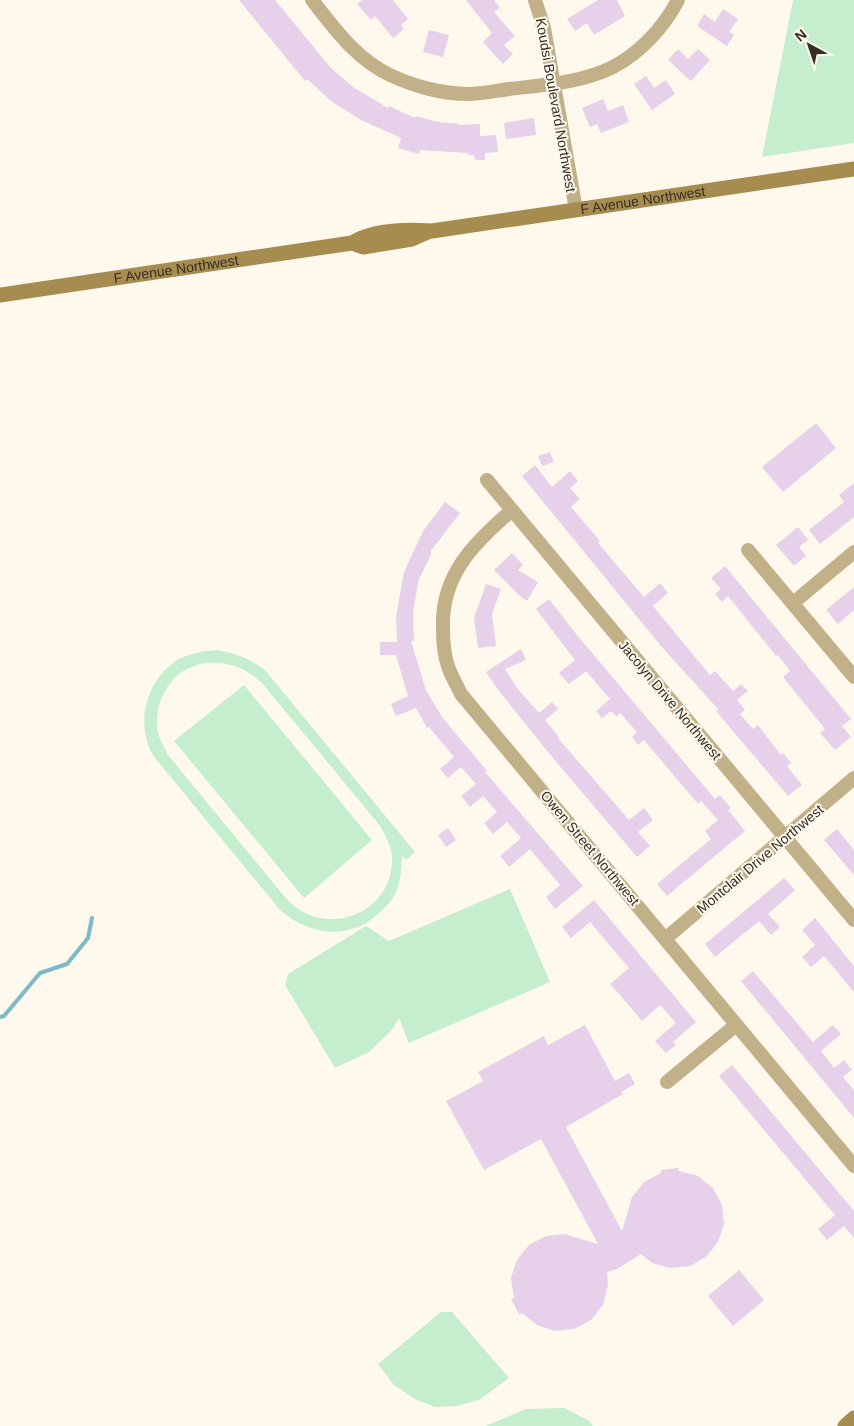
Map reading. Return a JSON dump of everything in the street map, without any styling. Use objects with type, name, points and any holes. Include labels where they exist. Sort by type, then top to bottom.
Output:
[{"type":"main road","name":"F Avenue Northwest","points":[[0,295],[352,243],[362,236],[408,229],[432,231],[854,169]]},
{"type":"main road","points":[[844,1426],[854,1418]]},
{"type":"street","points":[[312,0],[347,44],[369,62],[390,75],[418,86],[443,92],[468,94],[553,84],[586,77],[613,67],[634,53],[654,34],[670,14],[678,0]]},
{"type":"street","name":"Koudsi Boulevard Northwest","points":[[535,0],[544,28],[576,210]]},
{"type":"street","name":"Jacolyn Drive Northwest","points":[[487,480],[854,920]]},
{"type":"street","name":"Owen Street Northwest","points":[[512,510],[466,554],[449,584],[442,612],[443,639],[448,666],[462,694],[854,1166]]},
{"type":"street","points":[[748,550],[854,677]]},
{"type":"street","points":[[792,603],[854,552]]},
{"type":"street","name":"Montclair Drive Northwest","points":[[665,939],[854,778]]},
{"type":"street","points":[[667,1082],[736,1025]]},
{"type":"green space","points":[[793,0],[854,0],[854,143],[762,157]]},
{"type":"green space","points":[[217,650],[237,655],[265,670],[415,852],[406,860],[402,856],[400,880],[392,900],[367,923],[342,931],[329,931],[303,925],[280,910],[155,758],[148,746],[144,720],[146,708],[154,685],[161,675],[169,666],[183,657]],"holes":[[[204,663],[235,666],[262,683],[381,827],[391,850],[391,873],[379,897],[359,913],[334,919],[320,918],[307,914],[289,902],[168,755],[159,736],[157,724],[163,695],[174,679],[181,673]]]},
{"type":"green space","points":[[244,685],[372,840],[304,898],[174,741]]},
{"type":"green space","points":[[510,889],[550,982],[409,1043],[399,1018],[392,1030],[369,1052],[335,1068],[285,985],[288,974],[366,926],[389,941]]},
{"type":"green space","points":[[441,1312],[452,1312],[509,1378],[479,1400],[457,1406],[435,1407],[415,1399],[394,1385],[378,1364]]},
{"type":"green space","points":[[565,1408],[589,1421],[593,1426],[485,1426],[526,1409]]},
{"type":"building","points":[[239,0],[275,0],[331,68],[353,87],[388,108],[389,106],[415,118],[416,116],[459,125],[480,124],[480,136],[496,135],[498,152],[485,153],[485,160],[475,160],[474,155],[468,155],[468,153],[420,150],[419,154],[398,148],[401,138],[363,121],[332,102],[307,79],[305,81]]},
{"type":"building","points":[[362,0],[393,0],[408,19],[401,25],[404,29],[393,38],[375,16],[371,20],[357,4]]},
{"type":"building","points":[[466,0],[494,0],[500,8],[494,12],[515,36],[504,45],[513,54],[503,64],[483,42],[492,33]]},
{"type":"building","points":[[598,0],[617,0],[625,16],[594,35],[587,23],[575,31],[567,19]]},
{"type":"building","points":[[723,9],[738,19],[729,32],[734,35],[727,46],[697,26],[704,14],[715,22]]},
{"type":"building","points":[[429,30],[449,35],[443,57],[423,52]]},
{"type":"building","points":[[678,49],[688,59],[698,49],[710,60],[691,81],[668,60]]},
{"type":"building","points":[[646,76],[654,88],[666,80],[675,94],[652,110],[634,84]]},
{"type":"building","points":[[603,99],[608,111],[623,105],[629,122],[601,133],[597,124],[590,127],[582,108]]},
{"type":"building","points":[[534,118],[536,135],[506,139],[504,123]]},
{"type":"building","points":[[816,423],[836,448],[783,492],[762,467]]},
{"type":"building","points":[[550,452],[554,462],[542,466],[538,456]]},
{"type":"building","points":[[535,465],[552,487],[570,471],[578,481],[570,488],[580,499],[571,507],[600,541],[598,543],[644,597],[660,583],[668,593],[653,606],[710,675],[715,671],[733,691],[741,684],[748,691],[737,700],[745,710],[740,714],[753,729],[758,725],[781,755],[783,753],[791,763],[787,766],[802,785],[788,796],[716,711],[718,709],[661,646],[522,476]]},
{"type":"building","points":[[854,483],[854,517],[820,544],[809,530],[844,502],[839,495]]},
{"type":"building","points":[[445,502],[460,513],[430,552],[432,553],[419,579],[413,612],[414,641],[411,641],[426,690],[442,717],[487,771],[485,772],[583,886],[555,909],[546,897],[560,885],[530,849],[509,867],[500,856],[521,838],[507,822],[493,834],[484,823],[497,812],[483,796],[470,807],[461,796],[476,784],[461,767],[448,778],[440,769],[454,757],[429,727],[427,728],[416,708],[396,716],[391,704],[408,696],[396,655],[380,655],[380,642],[397,642],[396,617],[404,572],[423,531]]},
{"type":"building","points":[[798,527],[808,540],[799,547],[806,556],[794,566],[776,545]]},
{"type":"building","points":[[512,553],[523,565],[518,570],[538,582],[527,601],[494,570]]},
{"type":"building","points":[[725,566],[851,719],[842,726],[851,737],[835,750],[820,733],[825,729],[783,677],[790,671],[778,655],[776,656],[728,596],[722,602],[715,594],[721,589],[711,578]]},
{"type":"building","points":[[486,584],[501,589],[492,614],[496,646],[478,648],[474,618]]},
{"type":"building","points":[[854,587],[854,610],[838,624],[826,610]]},
{"type":"building","points":[[549,599],[715,799],[720,795],[731,808],[728,810],[745,831],[667,896],[657,884],[711,839],[705,831],[718,820],[701,801],[698,804],[644,740],[638,745],[632,737],[637,732],[620,713],[617,717],[611,711],[602,718],[596,711],[610,699],[586,671],[569,684],[559,673],[575,660],[536,609]]},
{"type":"building","points":[[521,649],[526,660],[505,669],[517,688],[539,713],[552,702],[558,709],[545,720],[558,738],[629,820],[644,808],[653,820],[638,832],[650,846],[637,857],[548,752],[486,672]]},
{"type":"building","points":[[448,828],[456,840],[446,847],[438,835]]},
{"type":"building","points":[[837,829],[854,850],[854,875],[824,840]]},
{"type":"building","points":[[784,878],[795,890],[768,914],[780,927],[771,935],[759,921],[715,957],[705,944]]},
{"type":"building","points":[[594,900],[696,1022],[673,1042],[676,1045],[666,1053],[655,1041],[676,1023],[660,1005],[642,1021],[610,984],[629,968],[590,922],[571,938],[562,927]]},
{"type":"building","points":[[815,918],[854,966],[854,992],[824,956],[811,967],[802,957],[815,945],[802,930]]},
{"type":"building","points":[[753,971],[813,1042],[833,1025],[841,1034],[821,1051],[834,1068],[844,1060],[852,1070],[843,1077],[854,1090],[854,1118],[741,981]]},
{"type":"building","points":[[585,1025],[615,1081],[629,1073],[635,1084],[621,1092],[623,1094],[566,1127],[622,1231],[632,1197],[644,1182],[661,1173],[661,1170],[678,1168],[679,1171],[698,1176],[713,1188],[722,1205],[724,1224],[718,1242],[706,1257],[690,1266],[670,1268],[652,1263],[641,1254],[617,1269],[607,1272],[608,1286],[603,1305],[591,1320],[574,1329],[555,1331],[537,1325],[522,1313],[519,1314],[511,1299],[514,1298],[511,1278],[517,1260],[529,1245],[546,1236],[564,1234],[598,1244],[541,1139],[484,1170],[446,1101],[483,1081],[478,1072],[544,1036],[548,1045]]},
{"type":"building","points":[[732,1065],[854,1211],[854,1238],[844,1226],[827,1240],[818,1229],[835,1215],[719,1076]]},
{"type":"building","points":[[739,1270],[764,1300],[733,1326],[708,1296]]},
{"type":"waterway","points":[[0,1017],[4,1016],[40,973],[67,964],[88,938],[92,918]]}]
